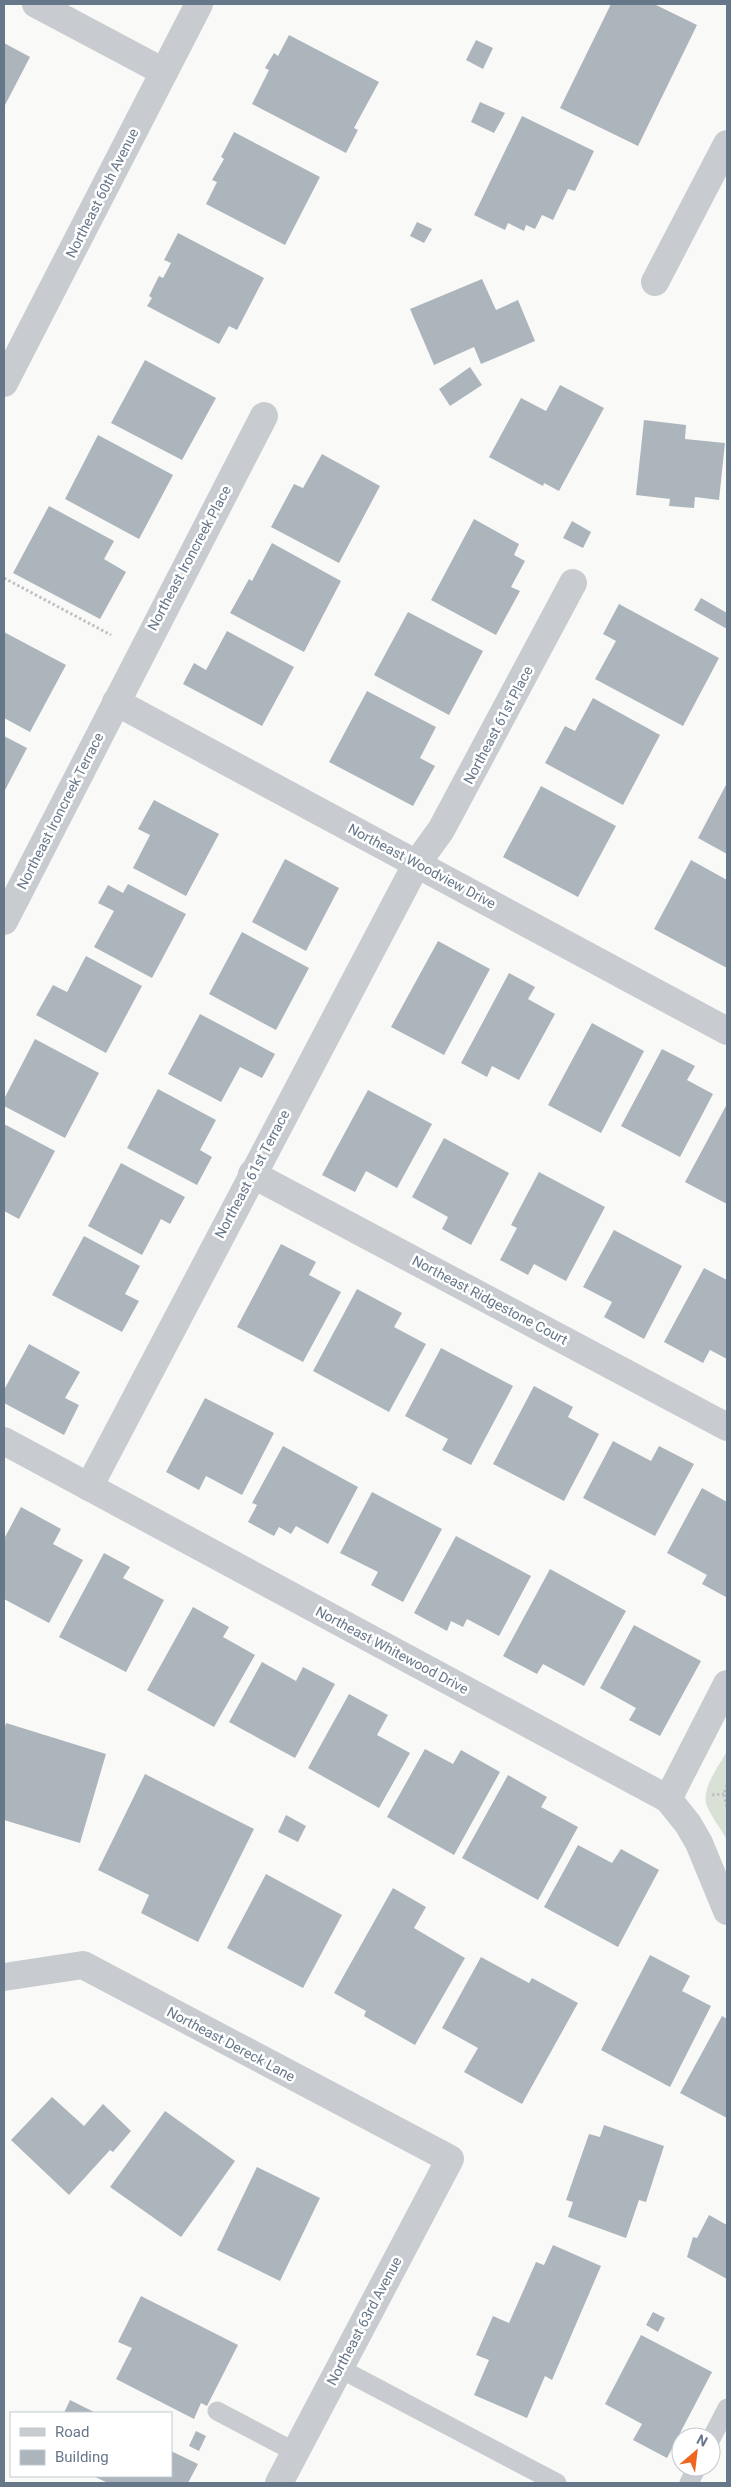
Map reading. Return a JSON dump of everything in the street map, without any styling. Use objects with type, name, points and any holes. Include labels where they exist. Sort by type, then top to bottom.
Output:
[{"type":"street","points":[[36,4],[164,72]]},
{"type":"street","name":"Northeast 60th Avenue","points":[[4,383],[199,4]]},
{"type":"street","points":[[654,282],[727,144]]},
{"type":"street","name":"Northeast Ironcreek Place","points":[[116,702],[264,416]]},
{"type":"street","name":"Northeast 61st Place","points":[[417,863],[441,830],[573,583]]},
{"type":"street","name":"Northeast Woodview Drive","points":[[116,702],[727,1031]]},
{"type":"street","name":"Northeast Ironcreek Terrace","points":[[4,920],[116,702]]},
{"type":"street","name":"Northeast 61st Terrace","points":[[89,1487],[417,863]]},
{"type":"street","name":"Northeast Ridgestone Court","points":[[252,1174],[727,1427]]},
{"type":"street","name":"Northeast Whitewood Drive","points":[[4,1441],[668,1798],[688,1824],[699,1843],[727,1911]]},
{"type":"street","points":[[668,1798],[727,1684]]},
{"type":"street","name":"Northeast Dereck Lane","points":[[4,1977],[83,1965],[450,2159]]},
{"type":"street","name":"Northeast 63rd Avenue","points":[[279,2483],[450,2159]]},
{"type":"lane","points":[[338,2368],[557,2483]]},
{"type":"lane","points":[[717,2427],[727,2408]]},
{"type":"lane","points":[[217,2411],[295,2452]]},
{"type":"path","points":[[4,578],[141,651]]},
{"type":"path","points":[[727,1785],[724,1794],[727,1808]]},
{"type":"shaded area","points":[[727,1751],[727,1840],[707,1806],[706,1792]]},
{"type":"building","points":[[611,4],[654,4],[697,25],[638,146],[560,108]]},
{"type":"building","points":[[289,35],[379,82],[354,128],[358,130],[346,153],[252,104],[269,70],[265,68],[274,53],[278,56]]},
{"type":"building","points":[[476,40],[493,48],[483,69],[466,60]]},
{"type":"building","points":[[4,43],[30,57],[4,107]]},
{"type":"building","points":[[480,102],[505,113],[494,133],[471,122]]},
{"type":"building","points":[[522,116],[594,151],[575,191],[568,189],[553,220],[542,215],[535,229],[526,225],[524,231],[508,223],[505,230],[474,215]]},
{"type":"building","points":[[234,132],[320,177],[285,245],[206,204],[217,182],[212,180],[224,159],[221,157]]},
{"type":"building","points":[[417,222],[432,229],[424,243],[410,236]]},
{"type":"building","points":[[178,233],[264,278],[237,330],[229,326],[219,344],[147,306],[152,298],[149,296],[159,276],[163,278],[171,263],[164,260]]},
{"type":"building","points":[[482,279],[496,310],[518,300],[535,341],[481,364],[474,347],[434,365],[410,309]]},
{"type":"building","points":[[145,360],[216,398],[182,460],[111,423]]},
{"type":"building","points":[[470,367],[482,385],[450,406],[439,389]]},
{"type":"building","points":[[560,385],[604,408],[559,491],[544,483],[543,486],[489,457],[521,398],[546,411]]},
{"type":"building","points":[[644,420],[686,425],[685,439],[725,443],[719,500],[695,497],[694,508],[669,506],[670,499],[636,495]]},
{"type":"building","points":[[98,435],[173,475],[139,539],[65,499]]},
{"type":"building","points":[[322,454],[380,486],[339,563],[271,527],[294,484],[303,488]]},
{"type":"building","points":[[49,506],[114,541],[104,559],[126,572],[100,619],[13,573]]},
{"type":"building","points":[[474,519],[519,544],[514,555],[525,561],[511,587],[520,591],[496,635],[431,600]]},
{"type":"building","points":[[572,521],[591,532],[583,548],[563,538]]},
{"type":"building","points":[[272,543],[341,581],[304,652],[230,613],[249,579],[252,581]]},
{"type":"building","points":[[701,598],[727,613],[727,629],[694,610]]},
{"type":"building","points":[[619,604],[719,658],[683,726],[595,679],[616,641],[603,634]]},
{"type":"building","points":[[408,612],[483,651],[449,715],[374,675]]},
{"type":"building","points":[[227,631],[294,667],[262,726],[183,684],[194,663],[206,670]]},
{"type":"building","points":[[4,632],[66,665],[30,732],[4,718]]},
{"type":"building","points":[[367,691],[436,727],[420,758],[435,766],[413,806],[329,762]]},
{"type":"building","points":[[593,698],[660,735],[623,805],[545,763],[565,726],[575,731]]},
{"type":"building","points":[[4,736],[27,748],[4,792]]},
{"type":"building","points":[[727,783],[727,854],[698,838]]},
{"type":"building","points":[[541,786],[616,826],[578,897],[503,857]]},
{"type":"building","points":[[154,800],[219,834],[186,896],[133,868],[150,835],[138,829]]},
{"type":"building","points":[[285,859],[339,888],[306,951],[252,922]]},
{"type":"building","points":[[691,860],[727,880],[727,968],[654,929]]},
{"type":"building","points":[[128,884],[186,914],[152,978],[94,947],[114,911],[98,903],[108,885],[123,893]]},
{"type":"building","points":[[242,932],[309,968],[276,1030],[209,994]]},
{"type":"building","points":[[438,941],[490,969],[444,1055],[391,1027]]},
{"type":"building","points":[[86,956],[142,986],[106,1053],[36,1015],[53,985],[67,992]]},
{"type":"building","points":[[509,973],[535,987],[528,999],[555,1014],[519,1080],[492,1066],[487,1077],[461,1063]]},
{"type":"building","points":[[200,1014],[275,1054],[262,1078],[240,1067],[221,1102],[168,1074]]},
{"type":"building","points":[[592,1023],[644,1051],[601,1133],[548,1105]]},
{"type":"building","points":[[35,1039],[99,1073],[65,1138],[4,1106],[4,1099]]},
{"type":"building","points":[[662,1049],[695,1066],[687,1080],[713,1094],[680,1157],[621,1126]]},
{"type":"building","points":[[158,1089],[216,1120],[200,1150],[212,1157],[197,1185],[127,1148]]},
{"type":"building","points":[[368,1090],[432,1124],[397,1188],[366,1171],[355,1192],[322,1175]]},
{"type":"building","points":[[727,1104],[727,1204],[685,1182]]},
{"type":"building","points":[[4,1124],[55,1151],[19,1219],[4,1211]]},
{"type":"building","points":[[444,1138],[509,1173],[471,1245],[442,1229],[448,1217],[412,1197]]},
{"type":"building","points":[[121,1163],[185,1197],[170,1224],[161,1219],[142,1255],[88,1226]]},
{"type":"building","points":[[539,1172],[605,1207],[566,1281],[534,1264],[528,1275],[500,1260],[517,1228],[511,1225]]},
{"type":"building","points":[[614,1230],[682,1266],[644,1339],[604,1317],[612,1302],[583,1287]]},
{"type":"building","points":[[84,1236],[140,1266],[125,1294],[139,1301],[122,1332],[52,1295]]},
{"type":"building","points":[[281,1244],[316,1262],[309,1275],[341,1292],[303,1362],[237,1327]]},
{"type":"building","points":[[704,1268],[727,1280],[727,1359],[710,1350],[703,1363],[664,1342]]},
{"type":"building","points":[[357,1289],[402,1313],[394,1327],[426,1344],[389,1412],[313,1371]]},
{"type":"building","points":[[29,1344],[80,1372],[65,1398],[79,1405],[64,1435],[4,1403],[4,1390]]},
{"type":"building","points":[[441,1348],[513,1386],[471,1465],[442,1450],[448,1439],[405,1416]]},
{"type":"building","points":[[534,1386],[573,1407],[568,1417],[599,1434],[564,1501],[493,1464]]},
{"type":"building","points":[[205,1398],[274,1433],[242,1495],[206,1476],[199,1490],[166,1472]]},
{"type":"building","points":[[613,1441],[651,1461],[659,1446],[694,1464],[655,1536],[583,1498]]},
{"type":"building","points":[[283,1446],[358,1487],[328,1544],[296,1526],[291,1534],[279,1527],[274,1536],[248,1522],[257,1505],[252,1503]]},
{"type":"building","points":[[702,1488],[727,1502],[726,1597],[702,1584],[707,1575],[667,1553]]},
{"type":"building","points":[[372,1492],[442,1529],[403,1602],[371,1585],[378,1572],[340,1553]]},
{"type":"building","points":[[21,1507],[61,1529],[53,1544],[83,1560],[49,1623],[4,1599],[4,1539]]},
{"type":"building","points":[[456,1536],[531,1576],[499,1636],[467,1619],[463,1627],[451,1621],[447,1631],[414,1613]]},
{"type":"building","points":[[104,1553],[130,1567],[123,1578],[164,1600],[126,1672],[59,1637]]},
{"type":"building","points":[[550,1569],[626,1611],[584,1686],[543,1664],[537,1674],[503,1656]]},
{"type":"building","points":[[193,1607],[229,1627],[223,1637],[255,1655],[214,1727],[147,1690]]},
{"type":"building","points":[[634,1625],[701,1661],[660,1736],[629,1720],[636,1708],[600,1688]]},
{"type":"building","points":[[262,1662],[296,1681],[303,1667],[335,1684],[295,1758],[229,1722]]},
{"type":"building","points":[[349,1694],[388,1715],[377,1735],[410,1753],[379,1808],[308,1768]]},
{"type":"building","points":[[6,1723],[106,1754],[80,1843],[4,1820],[4,1731]]},
{"type":"building","points":[[425,1749],[453,1764],[461,1750],[500,1772],[454,1855],[387,1817]]},
{"type":"building","points":[[145,1774],[254,1829],[198,1942],[141,1913],[149,1895],[98,1870]]},
{"type":"building","points":[[508,1775],[547,1797],[541,1807],[578,1827],[538,1900],[462,1858]]},
{"type":"building","points":[[286,1815],[306,1826],[298,1842],[278,1832]]},
{"type":"building","points":[[578,1845],[612,1863],[621,1849],[659,1870],[618,1947],[544,1907]]},
{"type":"building","points":[[266,1874],[342,1915],[303,1988],[227,1948]]},
{"type":"building","points":[[393,1888],[426,1907],[414,1928],[465,1958],[415,2045],[364,2016],[366,2011],[334,1993]]},
{"type":"building","points":[[650,1955],[690,1976],[682,1991],[711,2006],[670,2087],[601,2050]]},
{"type":"building","points":[[481,1957],[529,1983],[532,1978],[578,2003],[522,2104],[464,2072],[478,2048],[442,2028]]},
{"type":"building","points":[[722,2016],[727,2019],[727,2118],[680,2093]]},
{"type":"building","points":[[52,2097],[84,2126],[103,2104],[131,2131],[113,2152],[110,2150],[69,2195],[11,2140]]},
{"type":"building","points":[[165,2111],[235,2161],[181,2237],[110,2187]]},
{"type":"building","points":[[604,2125],[664,2146],[646,2202],[639,2200],[626,2238],[568,2217],[573,2202],[566,2200],[589,2134],[600,2137]]},
{"type":"building","points":[[257,2167],[320,2198],[280,2281],[217,2250]]},
{"type":"building","points":[[709,2215],[727,2225],[727,2279],[687,2257],[693,2237],[697,2238]]},
{"type":"building","points":[[553,2245],[601,2266],[552,2380],[545,2376],[527,2418],[474,2395],[489,2360],[476,2355],[493,2316],[509,2323],[536,2262],[544,2265]]},
{"type":"building","points":[[141,2296],[238,2345],[207,2406],[201,2403],[194,2419],[116,2379],[132,2348],[118,2342]]},
{"type":"building","points":[[653,2312],[665,2318],[658,2332],[646,2325]]},
{"type":"building","points":[[641,2335],[712,2372],[683,2427],[671,2427],[671,2450],[667,2458],[633,2440],[642,2424],[605,2404]]},
{"type":"building","points":[[70,2400],[94,2412],[64,2412]]},
{"type":"building","points":[[196,2431],[206,2436],[199,2451],[189,2446]]},
{"type":"building","points":[[172,2451],[198,2464],[188,2483],[108,2483],[95,2477],[172,2477]]}]
